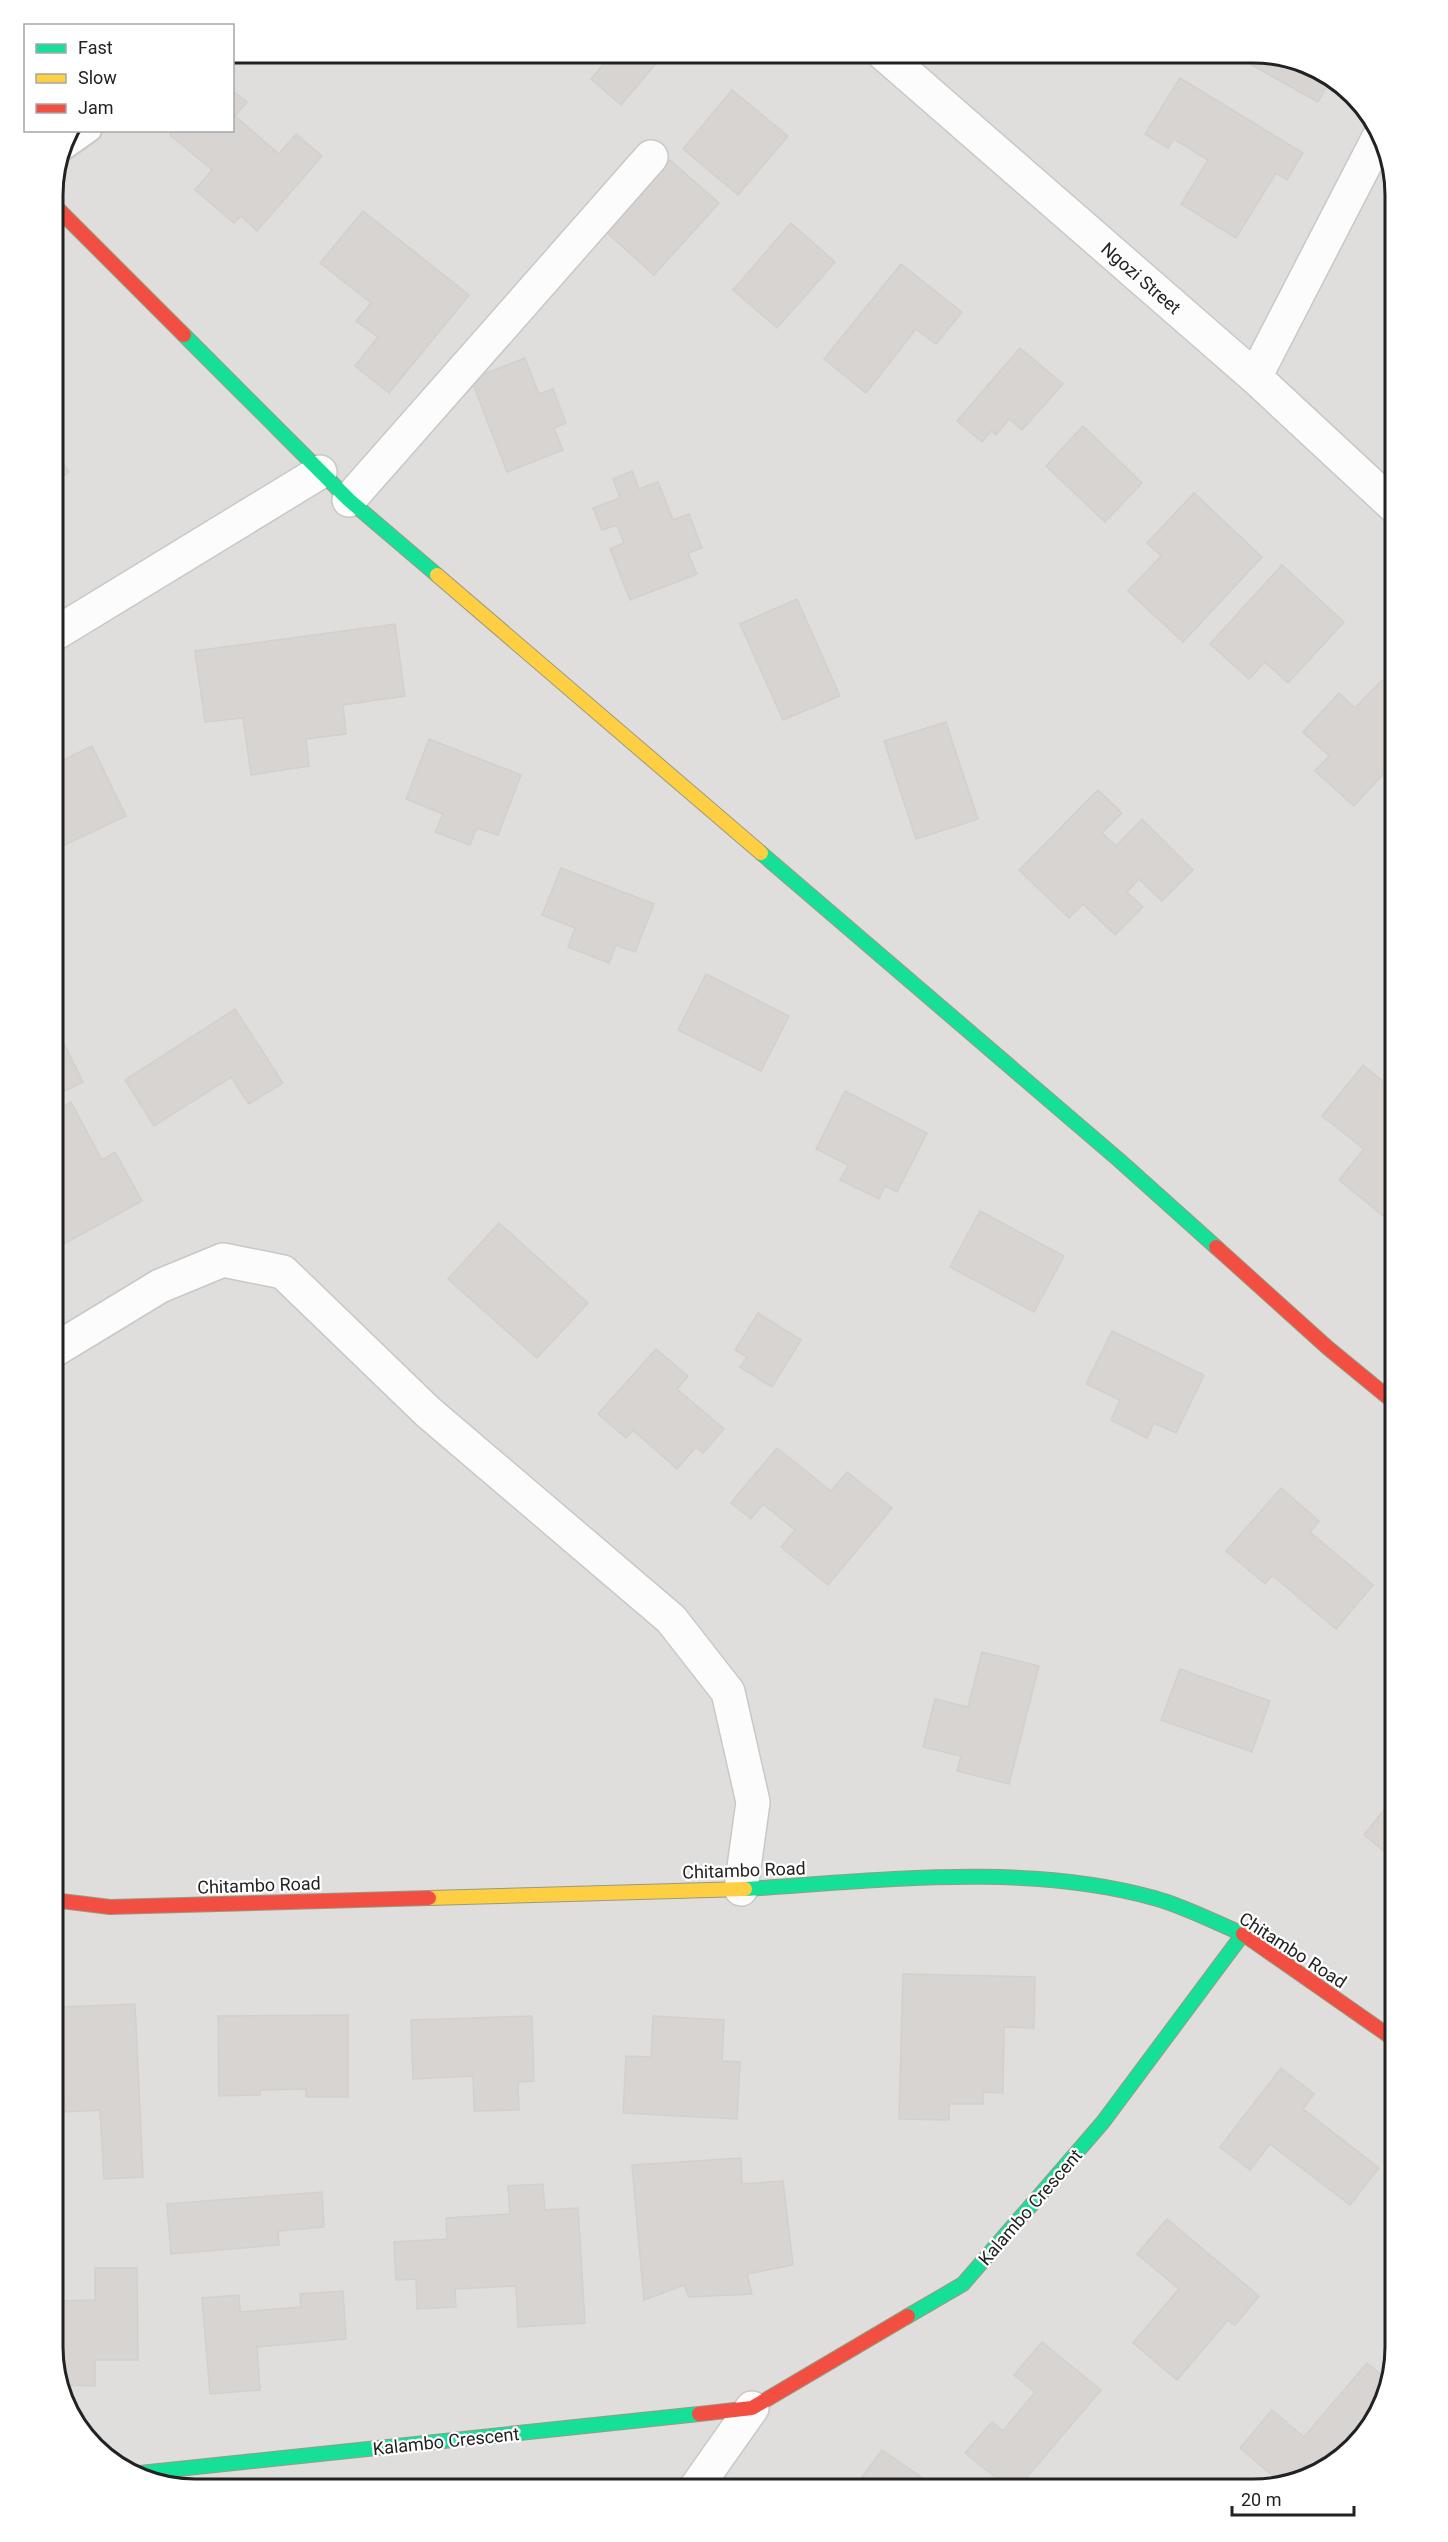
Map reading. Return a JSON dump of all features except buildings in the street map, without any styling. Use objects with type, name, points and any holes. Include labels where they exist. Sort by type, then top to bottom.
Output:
[{"type":"street","name":"Ngozi Street","points":[[894,63],[1255,377],[1385,498]]},
{"type":"street","points":[[1255,377],[1375,145]]},
{"type":"street","points":[[349,500],[651,157]]},
{"type":"street","points":[[63,214],[349,500],[1119,1160],[1328,1348],[1385,1394]]},
{"type":"street","points":[[63,629],[320,472]]},
{"type":"street","points":[[63,1345],[160,1286],[222,1260],[283,1272],[428,1412],[672,1619],[728,1692],[753,1802],[741,1889]]},
{"type":"street","name":"Chitambo Road","points":[[63,1901],[110,1907],[741,1889],[945,1877],[1070,1881],[1155,1898],[1243,1934],[1385,2033]]},
{"type":"street","name":"Kalambo Crescent","points":[[152,2472],[752,2408],[963,2284],[1102,2122],[1243,1934]]},
{"type":"street","name":"Kalambo Crescent","points":[[702,2479],[752,2408]]},
{"type":"shaded area","points":[[234,63],[1261,63],[1295,70],[1326,85],[1352,108],[1363,122],[1378,153],[1385,187],[1385,2347],[1380,2381],[1375,2397],[1363,2420],[1340,2446],[1326,2457],[1295,2472],[1261,2479],[187,2479],[153,2472],[122,2457],[96,2434],[85,2420],[70,2389],[64,2364],[63,2347],[63,187],[73,145],[80,132],[234,132]]},
{"type":"traffic: fast","points":[[184,335],[349,500],[437,575]]},
{"type":"traffic: fast","points":[[761,853],[1119,1160],[1216,1247]]},
{"type":"traffic: fast","points":[[745,1889],[951,1877],[1055,1880],[1105,1887],[1165,1901],[1243,1934]]},
{"type":"traffic: fast","points":[[908,2316],[963,2284],[1103,2122],[1243,1934]]},
{"type":"traffic: fast","points":[[152,2472],[699,2414]]},
{"type":"traffic: slow","points":[[437,575],[761,853]]},
{"type":"traffic: slow","points":[[429,1898],[745,1889]]},
{"type":"traffic: jam","points":[[63,214],[184,335]]},
{"type":"traffic: jam","points":[[1216,1247],[1328,1348],[1385,1395]]},
{"type":"traffic: jam","points":[[63,1901],[110,1907],[429,1898]]},
{"type":"traffic: jam","points":[[1243,1934],[1385,2033]]},
{"type":"traffic: jam","points":[[699,2414],[752,2408],[908,2316]]}]
